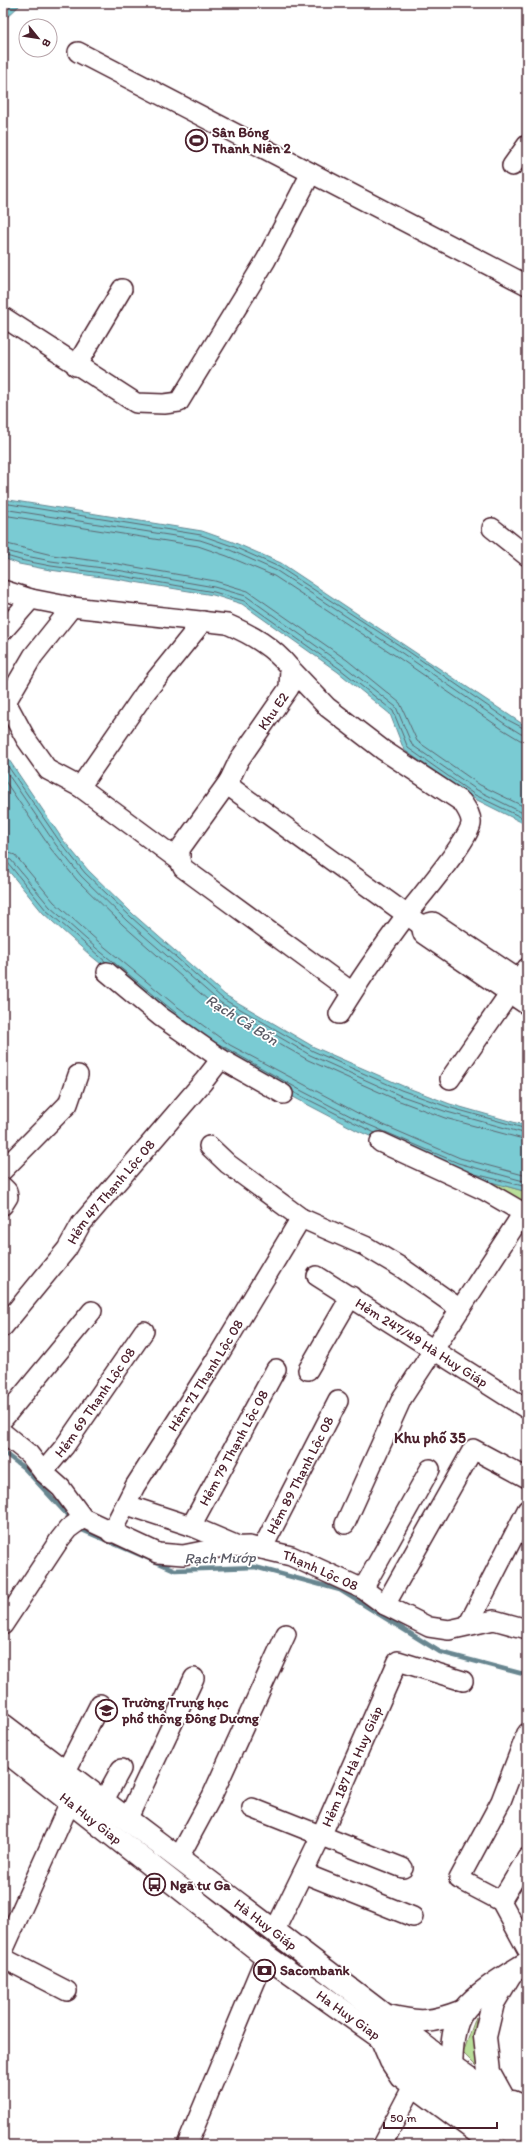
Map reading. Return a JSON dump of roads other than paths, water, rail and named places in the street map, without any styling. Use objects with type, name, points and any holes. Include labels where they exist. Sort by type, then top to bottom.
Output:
[{"type":"main road","name":"Hà Huy Giáp","points":[[3,1726],[65,1773],[104,1800],[127,1820],[387,2016],[451,2067],[505,2102]]},
{"type":"main road","name":"Ha Huy Giap","points":[[3,1749],[266,1956],[527,2142]]},
{"type":"main road","points":[[455,2092],[451,2067],[455,2030],[463,2012],[478,1997],[519,1968]]},
{"type":"main road","points":[[519,1968],[493,2003],[485,2037],[489,2072],[505,2102],[527,2120]]},
{"type":"main road","points":[[387,2016],[412,2022],[438,2020],[463,2012]]},
{"type":"main road","points":[[382,2040],[395,2070],[413,2086],[495,2145]]},
{"type":"main road","points":[[505,2102],[513,2102],[527,2108]]},
{"type":"street","points":[[78,52],[527,285]]},
{"type":"street","points":[[512,166],[527,144]]},
{"type":"street","points":[[3,317],[76,366],[136,403],[164,404],[179,402],[266,260],[311,173]]},
{"type":"street","points":[[76,366],[122,289]]},
{"type":"street","points":[[492,528],[527,556]]},
{"type":"street","points":[[3,590],[31,599],[72,607],[227,624],[246,632],[278,653],[327,707],[383,750],[462,802],[469,813],[471,824],[462,843],[414,920],[352,992],[339,1014]]},
{"type":"street","points":[[3,630],[31,599]]},
{"type":"street","points":[[72,607],[33,656],[6,702],[26,739],[48,770],[80,787],[180,861],[183,868],[352,992]]},
{"type":"street","points":[[80,787],[145,694],[203,621]]},
{"type":"street","name":"Khu E2","points":[[180,861],[180,849],[229,781],[239,760],[289,688],[290,668]]},
{"type":"street","points":[[229,781],[233,789],[414,920],[432,922],[521,981],[527,1005]]},
{"type":"street","points":[[106,972],[161,1017],[221,1059],[283,1094]]},
{"type":"street","points":[[450,1079],[521,981]]},
{"type":"street","name":"Hẻm 47 Thạnh Lộc 08","points":[[3,1327],[67,1249],[81,1224],[221,1059]]},
{"type":"street","points":[[3,1170],[68,1104],[78,1075]]},
{"type":"street","points":[[345,1524],[402,1398],[460,1309],[525,1214],[484,1190],[380,1142]]},
{"type":"street","points":[[209,1146],[228,1164],[301,1218],[365,1246],[402,1268],[460,1309]]},
{"type":"street","points":[[3,1187],[7,1191],[8,1197],[3,1205]]},
{"type":"street","name":"Hẻm 71 Thạnh Lộc 08","points":[[111,1533],[127,1505],[135,1486],[215,1361],[301,1218]]},
{"type":"street","name":"Hẻm 247/49 Hà Huy Giáp","points":[[317,1276],[351,1296],[434,1350],[524,1401]]},
{"type":"street","points":[[308,1370],[351,1296]]},
{"type":"street","points":[[3,1419],[92,1311]]},
{"type":"street","name":"Hẻm 69 Thạnh Lộc 08","points":[[43,1472],[64,1447],[144,1331]]},
{"type":"street","name":"Hẻm 79 Thạnh Lộc 08","points":[[192,1526],[276,1369]]},
{"type":"street","name":"Hẻm 89 Thạnh Lộc 08","points":[[262,1550],[338,1401]]},
{"type":"street","name":"Thạnh Lộc 08","points":[[3,1433],[29,1454],[43,1472],[61,1488],[76,1522],[111,1533],[158,1553],[182,1555],[239,1546],[249,1546],[290,1556],[363,1590],[385,1605],[429,1628],[448,1630],[494,1620],[525,1624]]},
{"type":"street","points":[[385,1605],[473,1449],[527,1478]]},
{"type":"street","points":[[363,1590],[430,1469]]},
{"type":"street","points":[[127,1505],[192,1526],[239,1546]]},
{"type":"street","points":[[468,1625],[527,1510]]},
{"type":"street","points":[[3,1626],[35,1575],[76,1522]]},
{"type":"street","points":[[178,1859],[212,1796],[286,1634]]},
{"type":"street","name":"Hẻm 187 Hà Huy Giáp","points":[[274,1932],[321,1836],[398,1661],[463,1681]]},
{"type":"street","points":[[127,1820],[194,1678]]},
{"type":"street","points":[[65,1773],[100,1704]]},
{"type":"street","points":[[527,1733],[501,1801],[459,1879],[501,1901],[527,1949]]},
{"type":"street","points":[[104,1800],[121,1768]]},
{"type":"street","points":[[3,1951],[70,1802]]},
{"type":"street","points":[[252,1808],[403,1868]]},
{"type":"street","points":[[501,1901],[527,1858]]},
{"type":"street","points":[[303,1873],[413,1916]]},
{"type":"street","points":[[187,2145],[266,1956]]},
{"type":"street","points":[[3,1958],[67,1991]]},
{"type":"street","points":[[382,2145],[413,2086]]},
{"type":"water","points":[[3,3],[22,3],[3,21]]},
{"type":"water","points":[[3,499],[202,531],[233,542],[281,563],[527,727],[527,825],[473,798],[404,750],[390,714],[338,672],[242,604],[213,595],[50,570],[19,564],[3,558]]},
{"type":"water","name":"Rạch Cả Bốn","points":[[3,751],[63,840],[88,870],[133,914],[225,995],[314,1047],[403,1086],[450,1104],[527,1126],[527,1192],[455,1172],[358,1131],[297,1099],[222,1058],[166,1017],[90,955],[43,913],[3,864]]},
{"type":"waterway","name":"Rạch Mướp","points":[[3,1452],[24,1468],[72,1520]]},
{"type":"waterway","name":"Rạch Mướp","points":[[78,1527],[175,1570],[255,1567],[340,1590],[440,1652],[527,1675]]},
{"type":"place","name":"Sân Bóng Thanh Niên 2","points":[[196,140]]},
{"type":"place","name":"Trường Trung học phổ thông Đông Dương","points":[[106,1710]]},
{"type":"place","name":"Ngã tư Ga","points":[[154,1885]]},
{"type":"place","name":"Sacombank","points":[[265,1970]]},
{"type":"district","name":"Khu phố 35","points":[[430,1438]]}]
